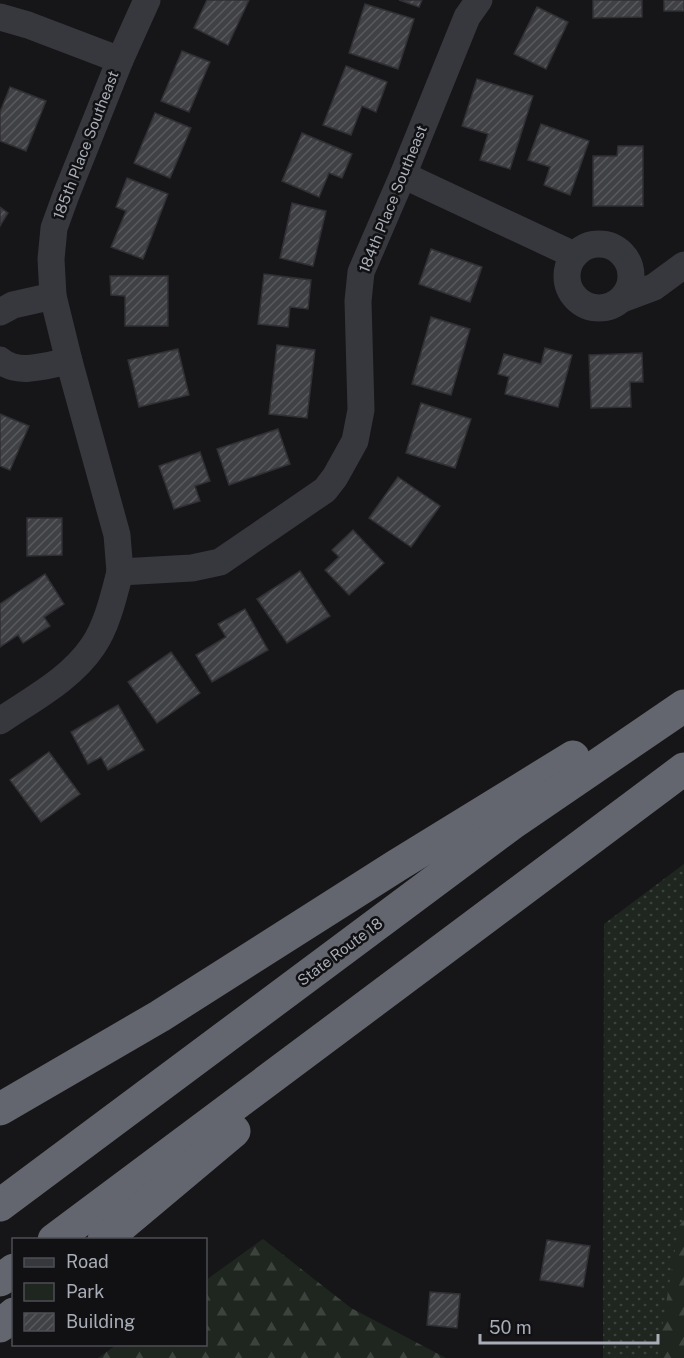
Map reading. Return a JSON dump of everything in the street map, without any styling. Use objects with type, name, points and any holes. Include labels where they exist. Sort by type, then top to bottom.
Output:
[{"type":"highway","points":[[0,1109],[160,1016],[396,866],[684,688]]},
{"type":"highway","name":"State Route 18","points":[[0,1205],[514,822],[684,706]]},
{"type":"highway","points":[[55,1238],[684,769]]},
{"type":"highway","points":[[105,1238],[542,875]]},
{"type":"highway","points":[[0,1326],[12,1316]]},
{"type":"street","name":"185th Place Southeast","points":[[0,721],[60,680],[94,645],[110,611],[120,572],[117,535],[53,296],[51,259],[54,228],[66,195],[120,60],[147,0]]},
{"type":"street","name":"184th Place Southeast","points":[[120,572],[192,568],[220,562],[325,490],[335,477],[355,441],[361,410],[358,301],[361,272],[403,175],[466,16],[479,0]]},
{"type":"street","points":[[0,17],[28,25],[120,60]]},
{"type":"street","points":[[403,175],[574,255]]},
{"type":"street","points":[[622,299],[632,280],[628,259],[621,251],[602,243],[581,248],[568,265],[566,276],[568,287],[573,296],[582,304],[592,308],[614,305],[622,299],[654,287],[684,265]]},
{"type":"street","points":[[0,312],[13,305],[53,296]]},
{"type":"street","points":[[0,360],[16,369],[69,361]]},
{"type":"green space","points":[[684,864],[684,1358],[603,1358],[604,924]]},
{"type":"green space","points":[[684,1220],[684,1358],[657,1358],[679,1226]]},
{"type":"green space","points":[[263,1239],[351,1308],[446,1358],[98,1358],[115,1346],[207,1346],[207,1279]]},
{"type":"building","points":[[207,0],[249,0],[228,45],[194,28]]},
{"type":"building","points":[[399,0],[422,0],[419,7]]},
{"type":"building","points":[[593,0],[642,0],[642,17],[593,18]]},
{"type":"building","points":[[664,0],[684,0],[684,11],[664,11]]},
{"type":"building","points":[[365,4],[414,19],[398,69],[349,53]]},
{"type":"building","points":[[537,7],[568,22],[546,69],[514,54]]},
{"type":"building","points":[[182,51],[210,62],[189,112],[161,101]]},
{"type":"building","points":[[346,66],[387,82],[376,112],[362,106],[351,135],[323,125]]},
{"type":"building","points":[[477,79],[533,96],[510,169],[480,160],[488,134],[462,126]]},
{"type":"building","points":[[10,87],[46,101],[26,151],[0,141],[0,112]]},
{"type":"building","points":[[155,113],[191,128],[170,178],[134,163]]},
{"type":"building","points":[[541,124],[589,141],[570,195],[544,185],[550,167],[528,160]]},
{"type":"building","points":[[302,133],[352,154],[342,178],[329,173],[319,197],[282,181]]},
{"type":"building","points":[[618,146],[643,146],[643,206],[593,206],[593,156],[617,156]]},
{"type":"building","points":[[127,178],[168,194],[143,259],[111,247],[126,211],[116,207]]},
{"type":"building","points":[[292,203],[326,211],[313,266],[280,258]]},
{"type":"building","points":[[0,207],[8,213],[0,226]]},
{"type":"building","points":[[431,249],[482,267],[470,302],[419,284]]},
{"type":"building","points":[[264,274],[311,280],[308,309],[290,307],[288,327],[258,324]]},
{"type":"building","points":[[110,276],[168,276],[168,326],[125,326],[125,296],[111,295]]},
{"type":"building","points":[[431,317],[470,329],[451,395],[412,384]]},
{"type":"building","points":[[277,345],[315,350],[307,418],[269,414]]},
{"type":"building","points":[[545,348],[572,355],[558,407],[505,394],[509,377],[498,374],[504,354],[541,364]]},
{"type":"building","points":[[178,349],[189,395],[139,407],[128,360]]},
{"type":"building","points":[[642,353],[643,382],[630,382],[631,407],[591,408],[589,355]]},
{"type":"building","points":[[421,403],[471,419],[455,468],[406,453]]},
{"type":"building","points":[[0,414],[29,426],[10,470],[0,466]]},
{"type":"building","points":[[278,429],[290,464],[229,485],[217,449]]},
{"type":"building","points":[[200,452],[210,481],[195,486],[200,501],[174,509],[159,466]]},
{"type":"building","points":[[398,477],[440,506],[411,547],[369,518]]},
{"type":"building","points":[[27,518],[62,518],[62,555],[27,556]]},
{"type":"building","points":[[353,530],[384,563],[349,595],[325,570],[339,557],[332,550]]},
{"type":"building","points":[[300,571],[330,616],[287,643],[257,599]]},
{"type":"building","points":[[45,574],[64,604],[44,617],[50,626],[23,643],[18,635],[0,647],[0,604]]},
{"type":"building","points":[[245,609],[268,650],[212,682],[196,655],[226,637],[218,624]]},
{"type":"building","points":[[171,652],[200,693],[157,723],[128,682]]},
{"type":"building","points":[[118,705],[144,750],[108,770],[101,757],[88,764],[71,732]]},
{"type":"building","points":[[49,752],[80,794],[41,822],[10,780]]},
{"type":"building","points":[[547,1240],[590,1246],[583,1287],[540,1280]]},
{"type":"building","points":[[430,1292],[460,1294],[457,1328],[427,1325]]}]
